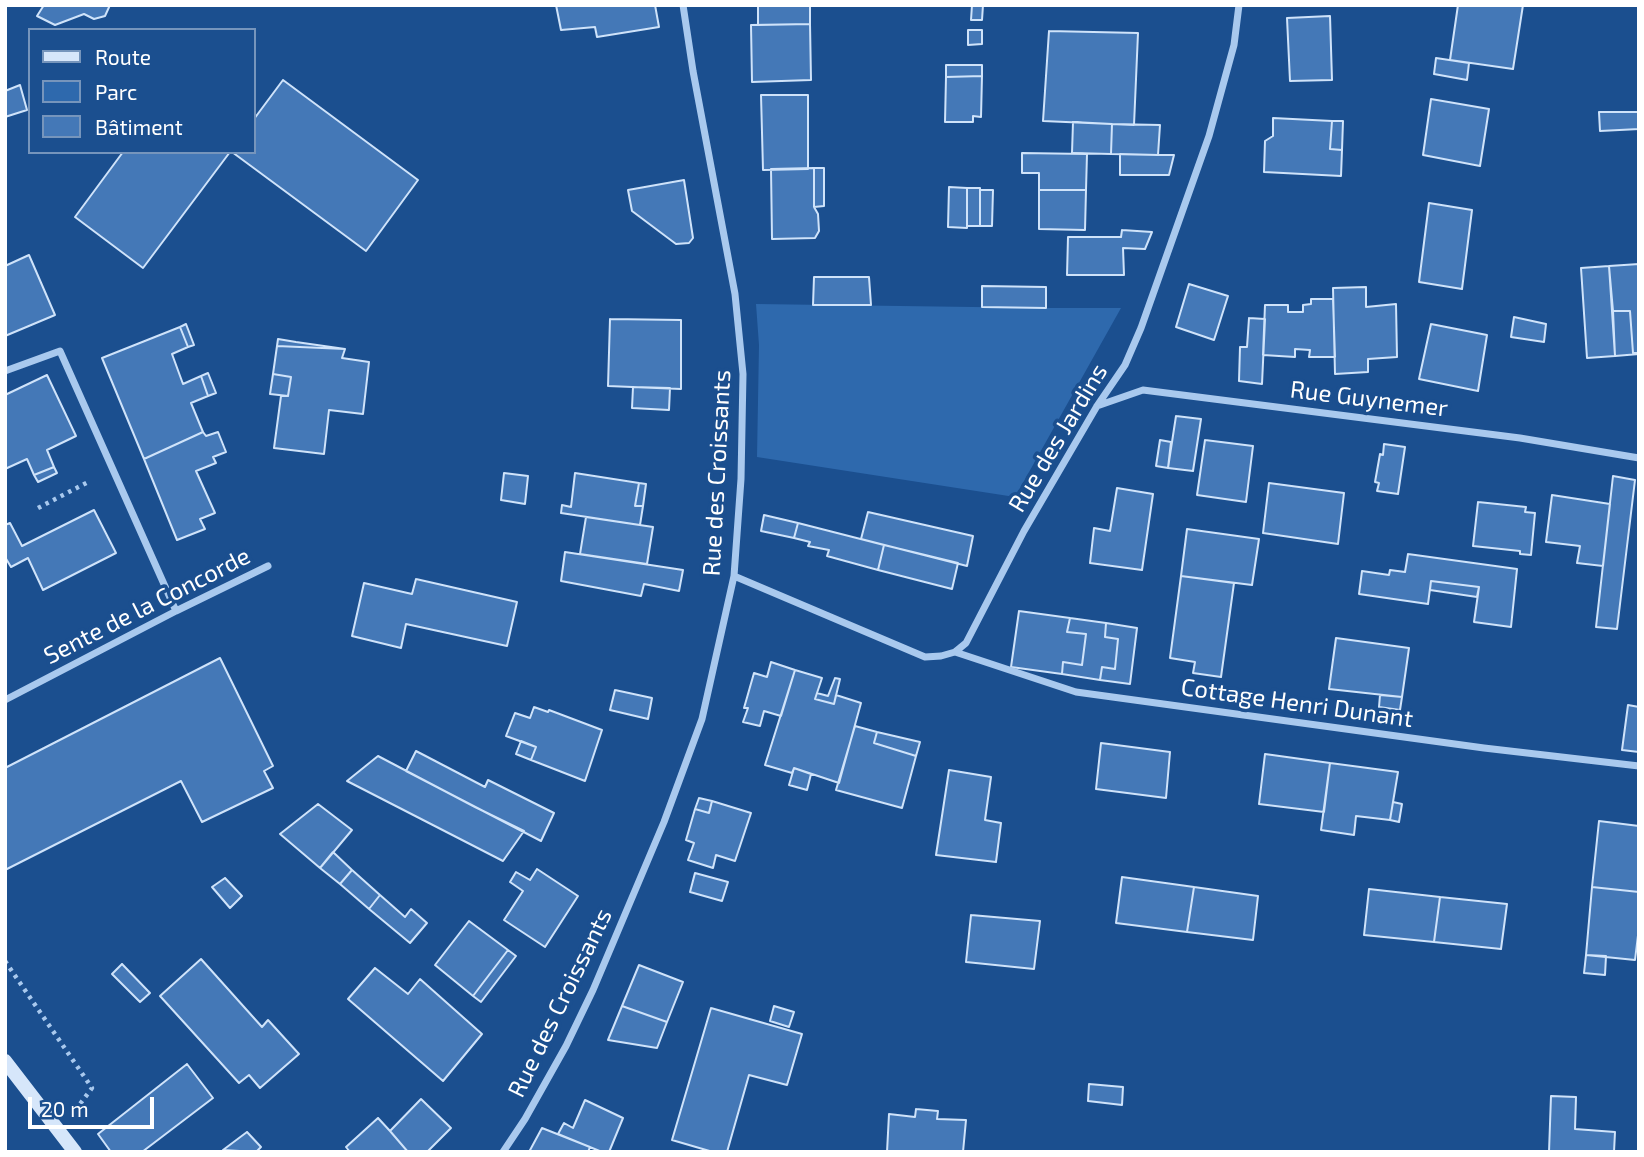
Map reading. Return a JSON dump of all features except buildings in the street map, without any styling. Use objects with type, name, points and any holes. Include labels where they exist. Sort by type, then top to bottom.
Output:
[{"type":"street","name":"Rue des Croissants","points":[[503,1152],[566,1046],[593,990],[664,822],[702,719],[734,576],[741,479],[743,374],[735,294],[683,5]]},
{"type":"street","name":"Rue des Jardins","points":[[955,652],[966,643],[1024,531],[1097,406],[1125,365],[1209,136],[1234,46],[1239,5]]},
{"type":"street","points":[[5,371],[60,351],[176,611]]},
{"type":"street","name":"Rue Guynemer","points":[[1097,406],[1143,390],[1520,438],[1639,458]]},
{"type":"street","name":"Sente de la Concorde","points":[[5,700],[268,566]]},
{"type":"street","points":[[734,576],[925,657],[955,652]]},
{"type":"street","name":"Cottage Henri Dunant","points":[[955,652],[1076,692],[1470,746],[1639,766]]},
{"type":"street","points":[[5,1061],[75,1152]]},
{"type":"path","points":[[38,508],[114,469]]},
{"type":"path","points":[[5,961],[92,1088],[76,1110],[53,1123]]},
{"type":"green space","points":[[756,304],[1121,308],[1015,497],[757,457],[759,345]]}]
